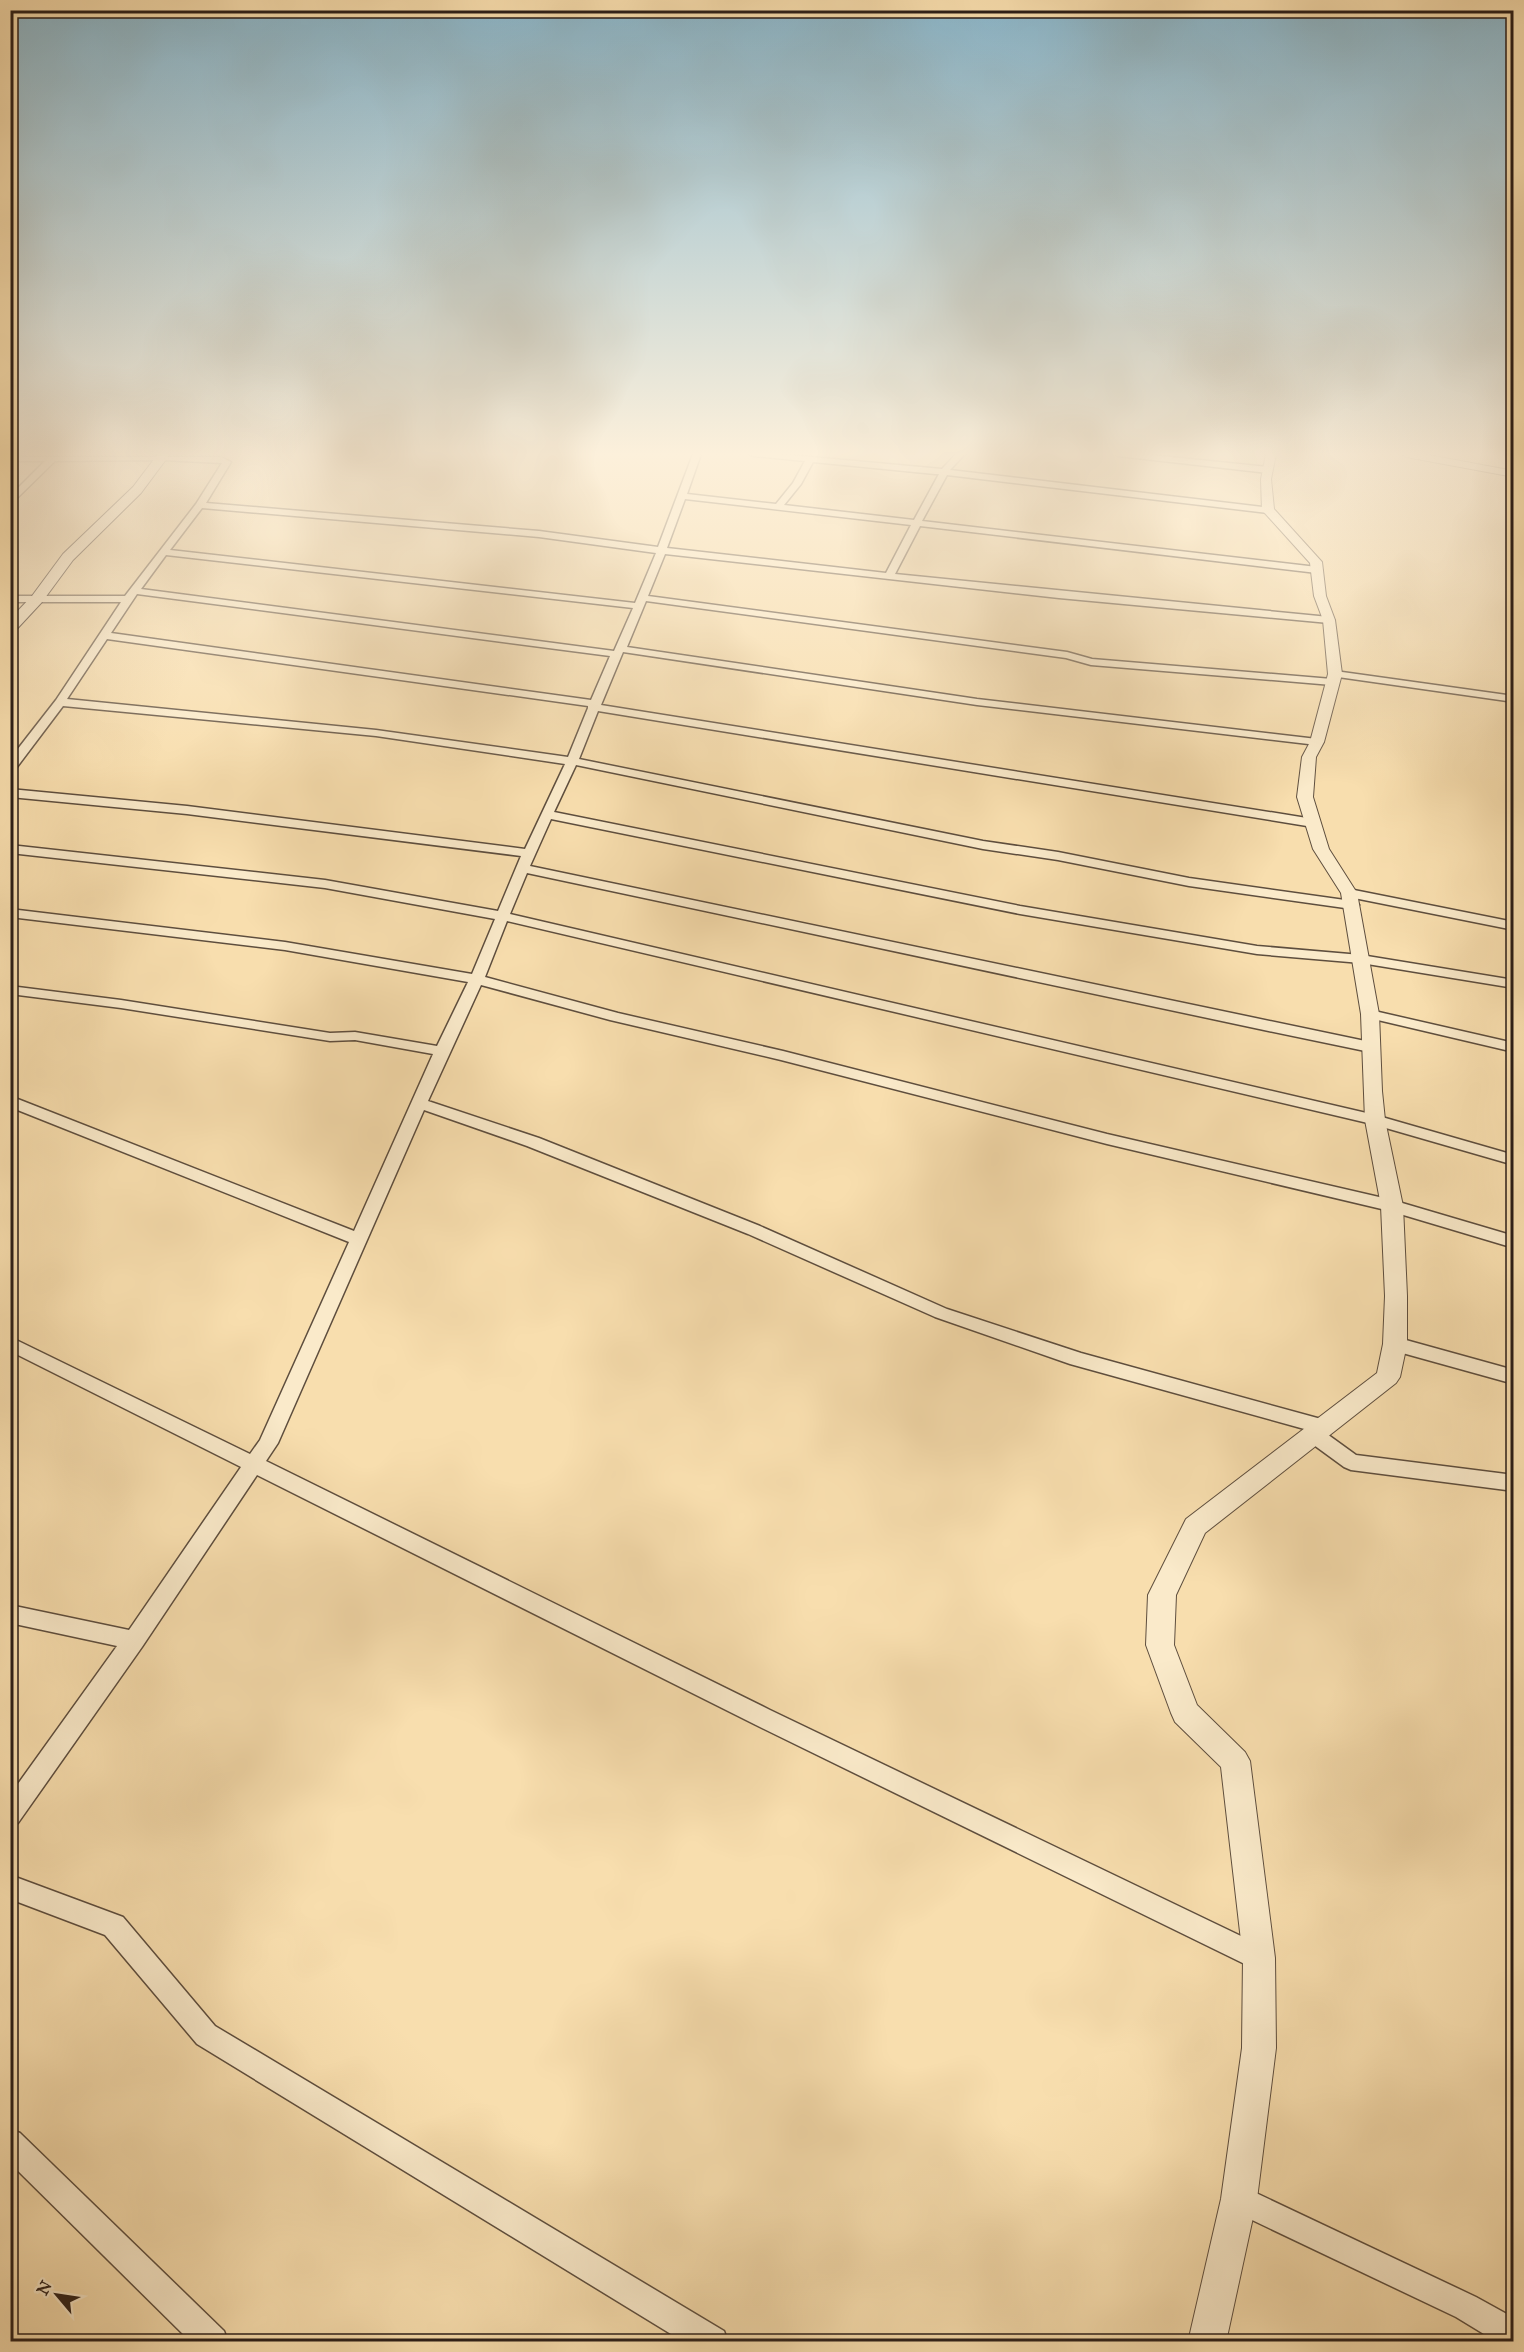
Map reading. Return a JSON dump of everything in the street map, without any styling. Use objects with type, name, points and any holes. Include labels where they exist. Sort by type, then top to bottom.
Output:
[{"type":"main road","points":[[10,628],[37,599],[63,564]]},
{"type":"street","points":[[10,768],[60,702],[103,635],[154,564]]},
{"type":"street","points":[[275,564],[641,602],[1069,655],[1091,662],[1334,678],[1514,699]]},
{"type":"street","points":[[10,1815],[134,1640],[268,1443],[419,1102],[477,979],[522,868],[572,761],[656,564]]},
{"type":"street","points":[[782,564],[1059,595],[1329,620]]},
{"type":"street","points":[[889,576],[895,564]]},
{"type":"street","points":[[1264,564],[1317,570]]},
{"type":"street","points":[[1207,2342],[1239,2199],[1259,2048],[1259,1958],[1235,1761],[1185,1713],[1160,1645],[1162,1595],[1195,1526],[1388,1377],[1395,1344],[1396,1296],[1392,1206],[1375,1120],[1370,1014],[1361,959],[1350,899],[1321,849],[1305,797],[1309,757],[1317,742],[1334,678],[1329,620],[1320,596],[1316,564]]},
{"type":"street","points":[[10,599],[131,595],[619,652],[977,702],[1317,742]]},
{"type":"street","points":[[103,635],[594,706],[1313,823]]},
{"type":"street","points":[[60,702],[376,734],[572,761],[983,845],[1058,856],[1189,882],[1350,899],[1514,926]]},
{"type":"street","points":[[10,793],[198,811],[529,853]]},
{"type":"street","points":[[547,814],[1020,910],[1257,950],[1361,959],[1514,984]]},
{"type":"street","points":[[10,849],[325,884],[502,916],[1375,1120],[1514,1160]]},
{"type":"street","points":[[522,868],[849,937],[981,968],[1370,1047]]},
{"type":"street","points":[[10,913],[285,946],[477,979],[615,1017],[783,1056],[1107,1139],[1392,1206],[1514,1242]]},
{"type":"street","points":[[10,990],[121,1004],[321,1035],[355,1036],[442,1051]]},
{"type":"street","points":[[1370,1014],[1514,1048]]},
{"type":"street","points":[[10,1101],[358,1239]]},
{"type":"street","points":[[419,1102],[533,1142],[754,1230],[941,1313],[1077,1359],[1319,1431],[1351,1462],[1514,1483]]},
{"type":"street","points":[[10,1343],[762,1717],[1259,1958]]},
{"type":"street","points":[[1395,1344],[1514,1377]]},
{"type":"street","points":[[10,1614],[134,1640]]},
{"type":"street","points":[[10,1887],[114,1926],[206,2035],[713,2342]]},
{"type":"street","points":[[10,2143],[213,2342]]},
{"type":"street","points":[[1239,2199],[1466,2307],[1514,2336]]}]
